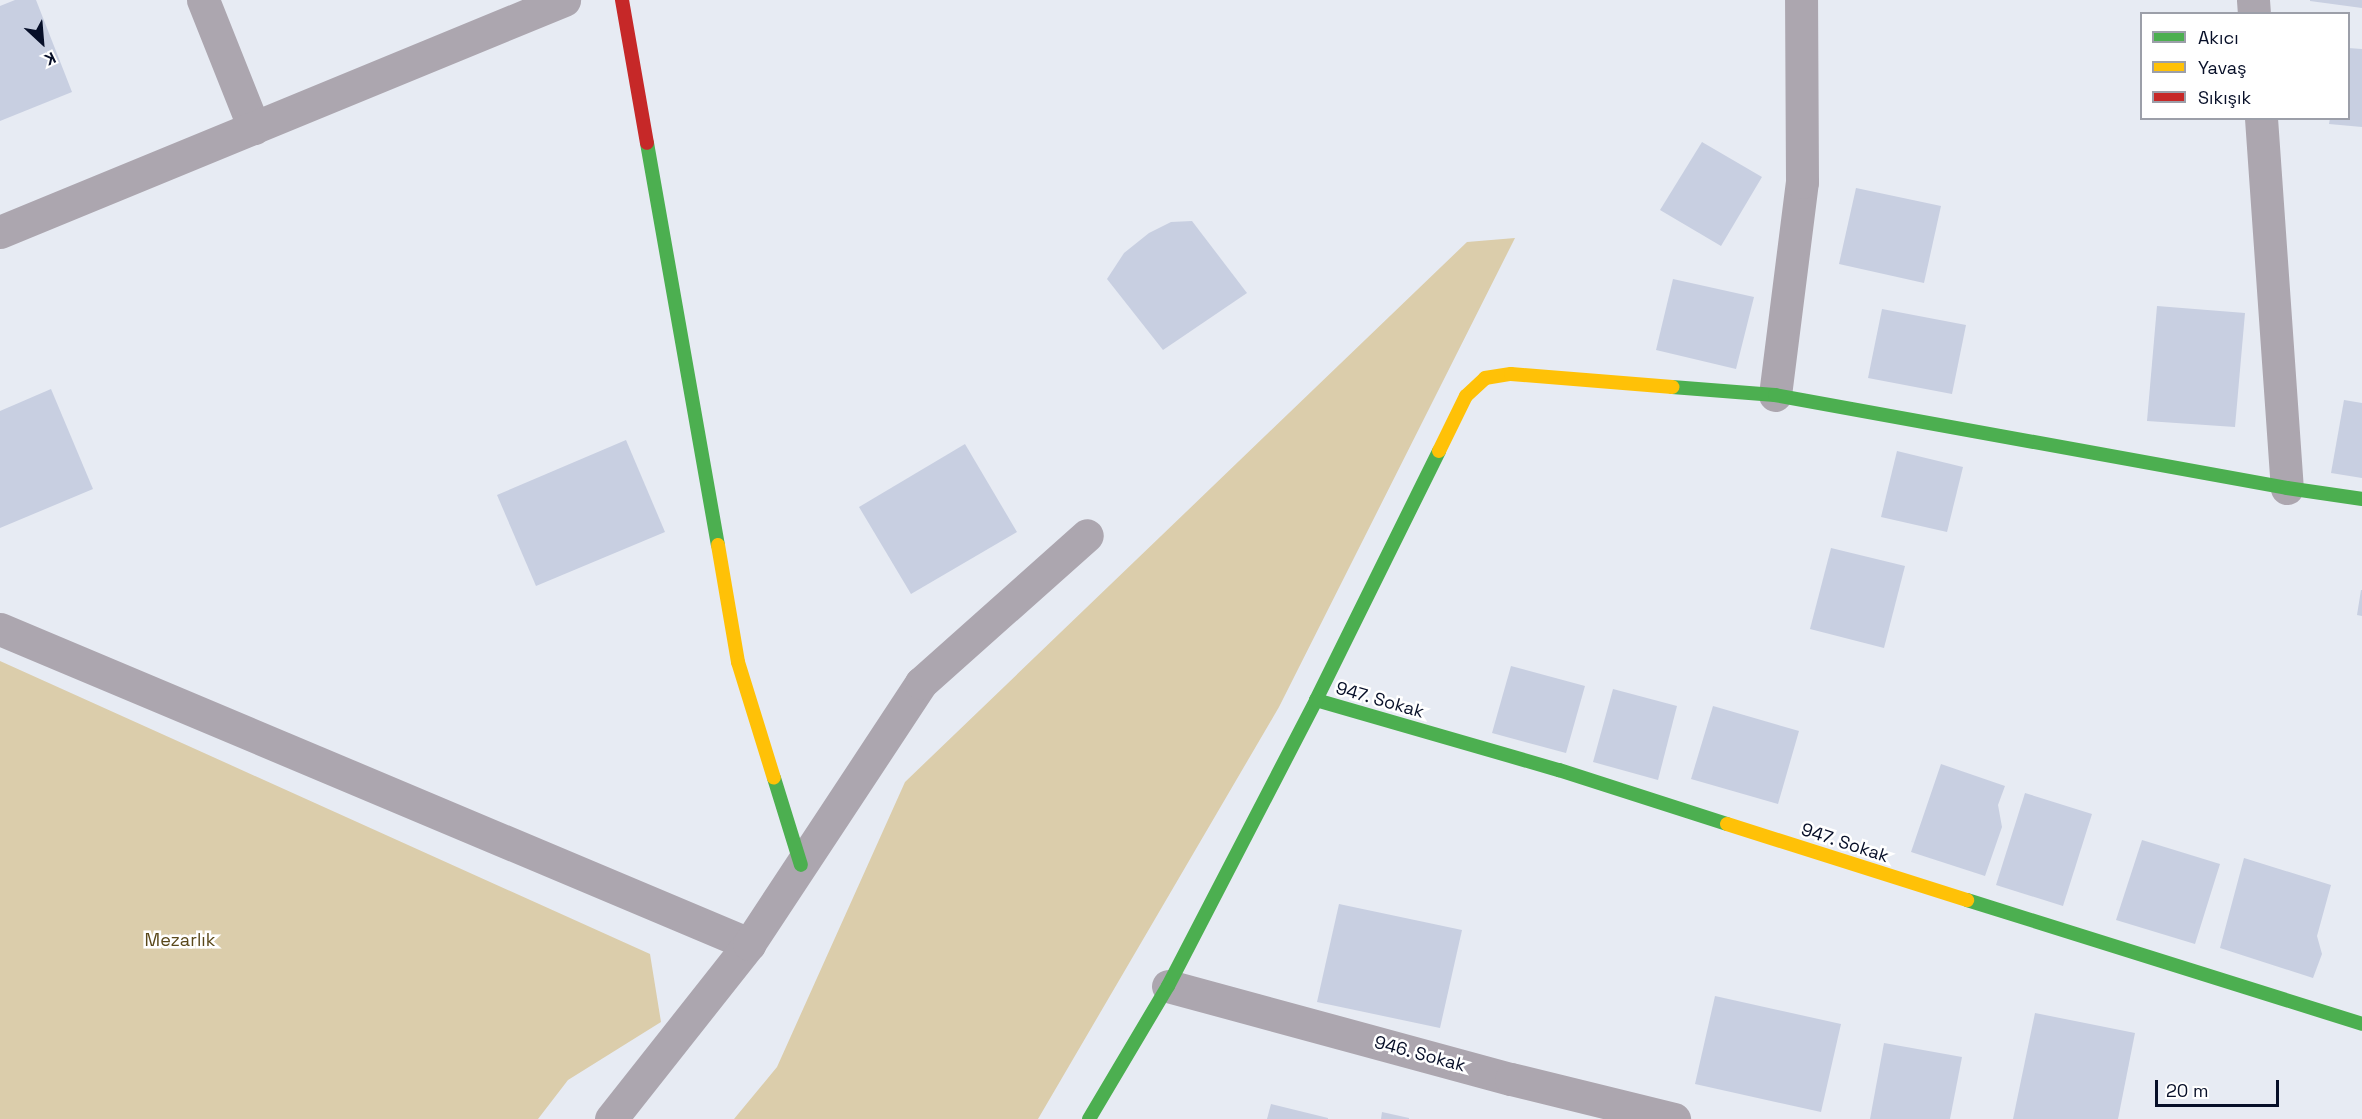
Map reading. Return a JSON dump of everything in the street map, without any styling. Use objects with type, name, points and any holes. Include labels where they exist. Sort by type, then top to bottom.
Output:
[{"type":"street","points":[[203,0],[254,128]]},
{"type":"street","points":[[0,232],[564,0]]},
{"type":"street","points":[[622,0],[738,662],[801,864]]},
{"type":"street","points":[[1775,395],[1802,182],[1802,0]]},
{"type":"street","points":[[2261,120],[2287,488]]},
{"type":"street","points":[[1089,1119],[1168,986],[1316,700],[1466,396],[1485,378],[1511,374],[1775,395],[2287,488],[2362,498]]},
{"type":"street","points":[[610,1119],[749,944],[921,683],[1087,535]]},
{"type":"street","points":[[0,629],[749,944]]},
{"type":"street","name":"947. Sokak","points":[[1316,700],[1559,770],[2304,1008],[2362,1024]]},
{"type":"street","name":"946. Sokak","points":[[1168,986],[1512,1079],[1674,1119]]},
{"type":"green space","points":[[1515,238],[1279,707],[1038,1119],[734,1119],[777,1067],[905,782],[1467,242]]},
{"type":"green space","name":"Mezarlık","points":[[0,661],[650,954],[661,1022],[568,1080],[538,1119],[0,1119]]},
{"type":"building","points":[[15,0],[36,0],[72,92],[0,121],[0,6]]},
{"type":"building","points":[[2362,0],[2362,8],[2310,1]]},
{"type":"building","points":[[2350,48],[2362,49],[2362,127],[2329,124],[2330,120],[2350,120]]},
{"type":"building","points":[[1702,142],[1762,177],[1721,246],[1660,210]]},
{"type":"building","points":[[1856,188],[1941,206],[1924,283],[1839,264]]},
{"type":"building","points":[[1192,221],[1247,293],[1163,350],[1107,279],[1124,253],[1149,233],[1171,222]]},
{"type":"building","points":[[1673,279],[1754,297],[1736,369],[1656,350]]},
{"type":"building","points":[[2157,306],[2245,313],[2235,427],[2147,421]]},
{"type":"building","points":[[1882,309],[1966,325],[1952,394],[1868,378]]},
{"type":"building","points":[[51,389],[93,489],[0,528],[0,411]]},
{"type":"building","points":[[2344,400],[2362,403],[2362,478],[2331,473]]},
{"type":"building","points":[[626,440],[665,532],[536,586],[497,495]]},
{"type":"building","points":[[965,444],[1017,532],[911,594],[859,507]]},
{"type":"building","points":[[1897,451],[1963,467],[1947,532],[1881,517]]},
{"type":"building","points":[[1831,548],[1905,566],[1884,648],[1810,629]]},
{"type":"building","points":[[2362,590],[2362,616],[2357,615]]},
{"type":"building","points":[[1511,666],[1585,686],[1566,753],[1492,733]]},
{"type":"building","points":[[1613,689],[1677,706],[1658,780],[1593,762]]},
{"type":"building","points":[[1713,706],[1799,731],[1778,804],[1691,779]]},
{"type":"building","points":[[1941,764],[2005,786],[1998,805],[2002,827],[1985,876],[1911,852]]},
{"type":"building","points":[[2025,793],[2092,814],[2063,906],[1996,885]]},
{"type":"building","points":[[2142,840],[2220,864],[2195,944],[2116,920]]},
{"type":"building","points":[[2244,858],[2331,885],[2317,936],[2322,954],[2313,978],[2220,948]]},
{"type":"building","points":[[1339,904],[1462,930],[1440,1028],[1317,1002]]},
{"type":"building","points":[[1715,996],[1841,1024],[1821,1112],[1695,1084]]},
{"type":"building","points":[[2035,1013],[2135,1033],[2118,1119],[2013,1119]]},
{"type":"building","points":[[1884,1043],[1962,1057],[1950,1119],[1870,1119]]},
{"type":"building","points":[[1271,1104],[1328,1118],[1328,1119],[1267,1119]]},
{"type":"building","points":[[1382,1112],[1409,1118],[1409,1119],[1381,1119]]},
{"type":"traffic: fast","points":[[647,143],[718,545]]},
{"type":"traffic: fast","points":[[1672,387],[1775,395],[2287,488],[2362,499]]},
{"type":"traffic: fast","points":[[1089,1119],[1168,986],[1316,700],[1439,451]]},
{"type":"traffic: fast","points":[[1316,700],[1559,770],[1727,824]]},
{"type":"traffic: fast","points":[[774,778],[801,865]]},
{"type":"traffic: fast","points":[[1967,900],[2362,1024]]},
{"type":"traffic: slow","points":[[1439,451],[1466,396],[1485,378],[1511,374],[1672,387]]},
{"type":"traffic: slow","points":[[718,545],[738,662],[774,778]]},
{"type":"traffic: slow","points":[[1727,824],[1967,900]]},
{"type":"traffic: jam","points":[[622,0],[647,143]]}]
